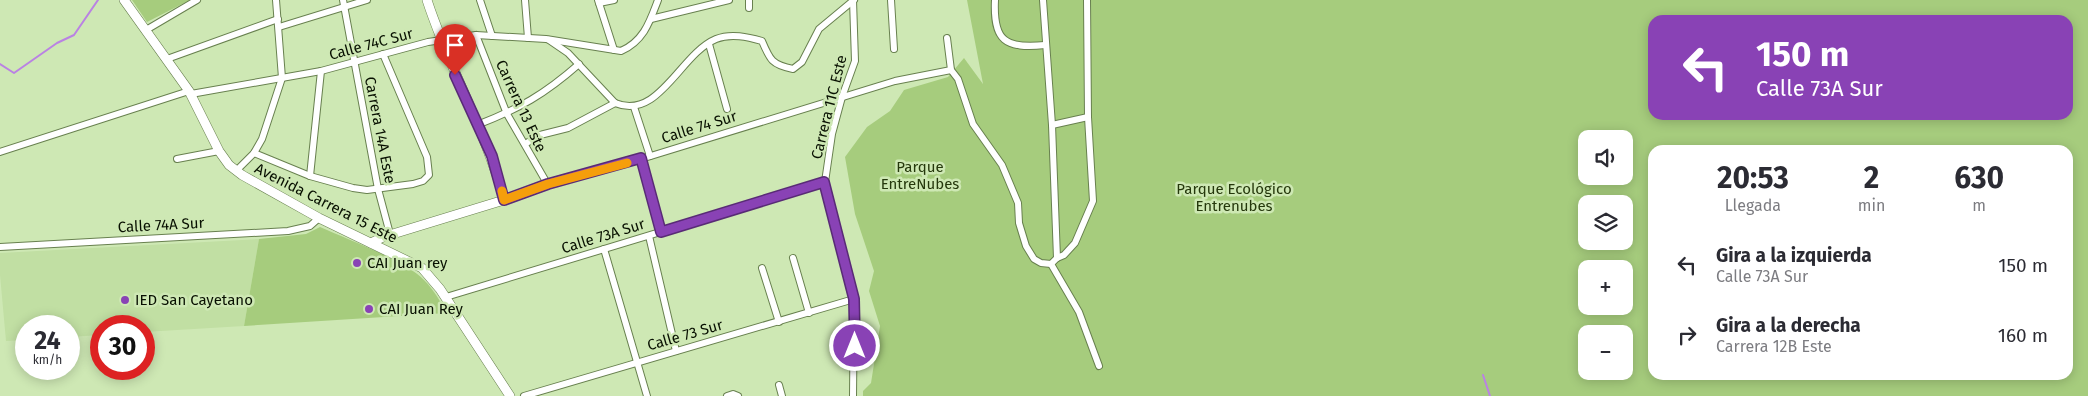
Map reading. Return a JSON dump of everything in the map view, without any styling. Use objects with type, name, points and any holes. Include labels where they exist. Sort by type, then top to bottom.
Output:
[{"type":"main road","name":"Avenida Carrera 15 Este","points":[[124,0],[190,92],[219,151],[236,171],[319,218],[422,268],[446,297],[510,396]]},
{"type":"main road","points":[[427,0],[440,39],[492,156],[504,200]]},
{"type":"main road","name":"Calle 74 Sur","points":[[371,243],[390,234],[504,200]]},
{"type":"street","points":[[146,30],[197,0]]},
{"type":"street","points":[[236,171],[254,153],[268,124],[282,78],[276,0]]},
{"type":"street","points":[[279,27],[344,4],[367,0]]},
{"type":"street","points":[[480,0],[492,36]]},
{"type":"street","points":[[525,0],[528,38]]},
{"type":"street","points":[[614,0],[599,1],[614,50]]},
{"type":"street","points":[[651,19],[658,0]]},
{"type":"street","points":[[651,19],[730,0]]},
{"type":"street","points":[[749,0],[749,8]]},
{"type":"street","points":[[891,0],[894,49]]},
{"type":"street","points":[[995,0],[994,22],[998,32],[1009,44],[1027,47],[1045,45]]},
{"type":"street","points":[[1043,0],[1052,125],[1057,258]]},
{"type":"street","points":[[1051,264],[1057,258],[1064,255],[1075,243],[1093,200],[1088,117],[1087,0]]},
{"type":"street","points":[[546,39],[568,53],[615,102],[624,106],[634,107],[653,99],[692,55],[717,38],[741,36],[762,41],[770,59],[779,66],[793,69],[802,62],[819,29],[853,1]]},
{"type":"street","name":"Carrera 11C Este","points":[[853,1],[855,61],[842,97],[832,134],[824,182],[854,299],[853,396]]},
{"type":"street","name":"Carrera 14A Este","points":[[344,4],[378,189],[390,234]]},
{"type":"street","points":[[167,59],[278,19]]},
{"type":"street","name":"Calle 74C Sur","points":[[0,152],[190,92],[321,71],[440,39],[476,35],[546,39],[622,51],[644,35],[651,19]]},
{"type":"street","name":"Carrera 13 Este","points":[[476,35],[508,114],[548,184]]},
{"type":"street","points":[[947,38],[951,70],[958,79],[974,124],[1002,165],[1018,203],[1019,223],[1026,246],[1034,259],[1040,263],[1051,264]]},
{"type":"street","points":[[709,44],[727,109]]},
{"type":"street","points":[[254,153],[310,176],[353,188],[378,189],[423,181],[429,174],[427,157],[383,54]]},
{"type":"street","points":[[477,125],[508,114],[540,96],[579,64]]},
{"type":"street","name":"Calle 74 Sur","points":[[504,200],[548,184],[650,156],[895,81],[951,70]]},
{"type":"street","points":[[310,176],[321,71]]},
{"type":"street","points":[[525,144],[540,135],[568,128],[615,102]]},
{"type":"street","points":[[634,107],[650,156]]},
{"type":"street","points":[[1052,125],[1088,117]]},
{"type":"street","points":[[177,159],[219,151]]},
{"type":"street","points":[[641,158],[661,232]]},
{"type":"street","name":"Calle 73A Sur","points":[[446,297],[824,182]]},
{"type":"street","name":"Calle 74A Sur","points":[[0,247],[288,231],[310,226],[319,218]]},
{"type":"street","points":[[648,236],[676,351]]},
{"type":"street","points":[[604,249],[647,396]]},
{"type":"street","points":[[793,258],[809,313]]},
{"type":"street","points":[[1051,264],[1079,312],[1099,366]]},
{"type":"street","points":[[762,268],[780,322]]},
{"type":"street","name":"Calle 73 Sur","points":[[524,396],[854,299]]},
{"type":"street","points":[[779,385],[782,396]]},
{"type":"shaded area","name":"IED San Cayetano","points":[[259,239],[244,326],[155,331],[155,315],[90,315],[90,336],[80,336],[80,315],[15,315],[15,341],[6,341],[0,253]]},
{"type":"green space","points":[[132,0],[190,0],[147,22]]},
{"type":"green space","name":"Parque Ecológico Entrenubes","points":[[967,0],[2088,0],[2088,396],[863,396],[863,391],[871,383],[880,326],[869,291],[874,271],[855,214],[845,157],[867,127],[890,111],[904,90],[948,77],[964,58],[983,84]]},
{"type":"green space","points":[[320,227],[404,265],[424,280],[437,296],[447,313],[244,326],[259,239],[306,234]]},
{"type":"waterway","points":[[0,64],[14,73],[57,43],[74,35],[98,0]]},
{"type":"waterway","points":[[1483,375],[1490,396]]},
{"type":"slow traffic","points":[[502,191],[504,200],[548,184],[627,163]]},
{"type":"place","name":"CAI Juan rey","points":[[357,263]]},
{"type":"place","name":"IED San Cayetano","points":[[125,300]]},
{"type":"place","name":"CAI Juan Rey","points":[[369,309]]},
{"type":"route","points":[[455,75],[492,156],[504,200],[548,184],[641,158],[661,232],[824,182],[854,299],[855,346]]},
{"type":"park label","name":"Parque EntreNubes","points":[[920,176]]}]
